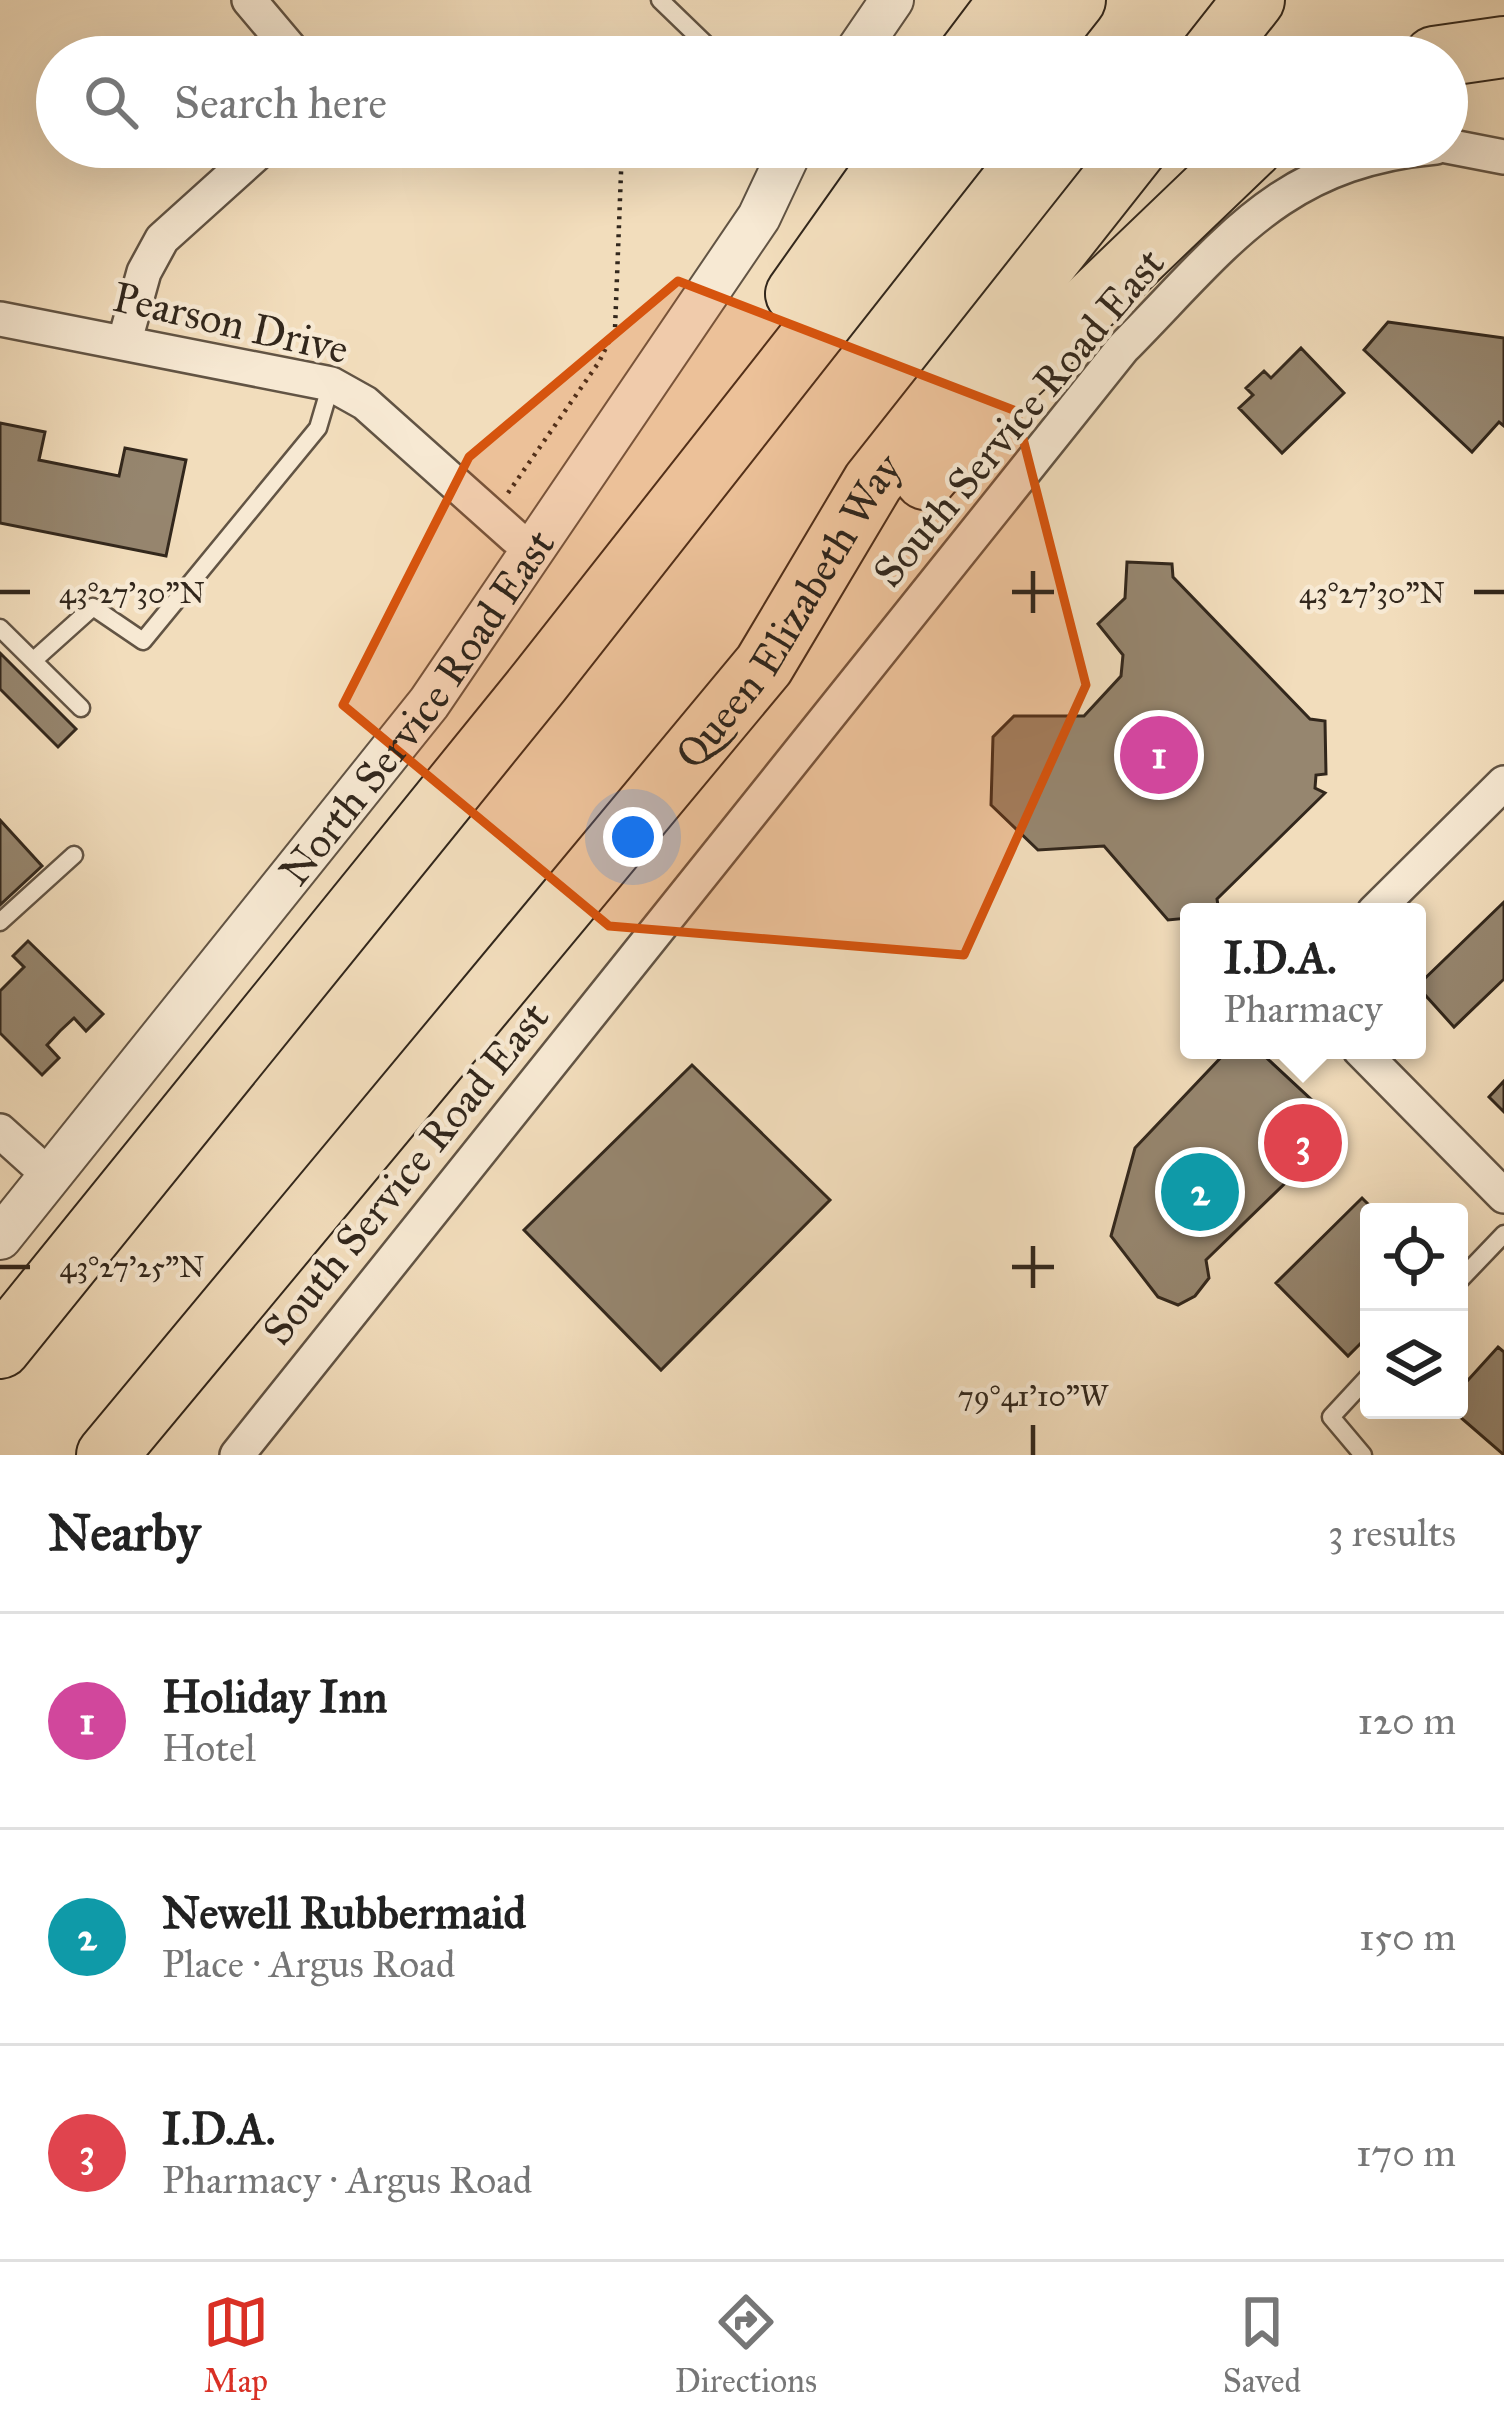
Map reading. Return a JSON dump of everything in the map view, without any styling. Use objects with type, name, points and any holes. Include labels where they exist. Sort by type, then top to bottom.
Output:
[{"type":"highway","points":[[983,36],[1010,0]]},
{"type":"highway","points":[[1047,36],[1075,0]]},
{"type":"highway","points":[[1226,36],[1254,0]]},
{"type":"highway","points":[[1468,49],[1504,47]]},
{"type":"highway","points":[[540,681],[570,611],[885,168]]},
{"type":"highway","points":[[0,1348],[540,681],[943,168]]},
{"type":"highway","name":"Queen Elizabeth Way","points":[[106,1455],[764,665],[873,482],[1121,168]]},
{"type":"highway","points":[[764,665],[1012,377],[1231,168]]},
{"type":"street","points":[[249,0],[279,36]]},
{"type":"street","points":[[867,36],[892,0]]},
{"type":"street","points":[[1468,150],[1504,157]]},
{"type":"street","points":[[125,340],[143,272],[162,239],[241,168]]},
{"type":"street","name":"North Service Road East","points":[[0,1238],[429,703],[759,217],[782,168]]},
{"type":"street","name":"South Service Road East","points":[[237,1455],[1123,348],[1286,190],[1331,168]]},
{"type":"street","name":"Pearson Drive","points":[[0,319],[331,384],[365,403],[532,546]]},
{"type":"street","points":[[1383,903],[1504,783]]},
{"type":"street","points":[[1369,1059],[1504,1196]]},
{"type":"street","points":[[0,1131],[51,1178]]},
{"type":"lane","points":[[660,0],[697,36]]},
{"type":"lane","points":[[34,660],[93,608],[143,640],[318,428],[331,384]]},
{"type":"lane","points":[[0,628],[81,708]]},
{"type":"lane","points":[[0,922],[74,855]]},
{"type":"lane","points":[[1468,1272],[1504,1234]]},
{"type":"lane","points":[[1360,1386],[1331,1417],[1363,1455]]},
{"type":"path","points":[[492,516],[599,362],[615,329],[621,168]]},
{"type":"highlighted area","points":[[678,281],[1016,411],[1086,685],[964,955],[609,926],[343,705],[469,457]]},
{"type":"building","points":[[1388,322],[1504,338],[1504,426],[1499,422],[1472,452],[1364,350]]},
{"type":"building","points":[[1301,348],[1344,393],[1282,453],[1239,408],[1253,395],[1246,388],[1264,371],[1271,378]]},
{"type":"building","points":[[0,423],[45,432],[39,460],[119,476],[125,448],[186,460],[166,556],[0,523]]},
{"type":"building","points":[[1127,562],[1172,564],[1173,577],[1310,719],[1325,721],[1326,774],[1316,775],[1315,788],[1325,793],[1218,903],[1180,903],[1180,919],[1168,920],[1104,846],[1038,850],[991,805],[993,737],[1014,716],[1084,716],[1121,676],[1123,655],[1098,624],[1125,598]]},
{"type":"building","points":[[0,653],[76,729],[58,747],[0,689]]},
{"type":"building","points":[[0,820],[42,866],[0,905]]},
{"type":"building","points":[[1504,902],[1504,979],[1454,1027],[1426,996],[1426,977]]},
{"type":"building","points":[[28,941],[103,1014],[86,1031],[74,1018],[60,1031],[47,1045],[59,1058],[42,1075],[0,1033],[0,991],[24,967],[13,956]]},
{"type":"building","points":[[1219,1059],[1268,1059],[1342,1128],[1206,1260],[1209,1278],[1195,1296],[1178,1305],[1158,1297],[1111,1236],[1135,1148]]},
{"type":"building","points":[[692,1065],[830,1200],[661,1370],[524,1230]]},
{"type":"building","points":[[1504,1081],[1504,1112],[1489,1097]]},
{"type":"building","points":[[1362,1198],[1367,1203],[1360,1203],[1360,1344],[1348,1356],[1276,1283]]},
{"type":"building","points":[[1498,1347],[1504,1352],[1504,1455],[1462,1419],[1468,1419],[1468,1380]]},
{"type":"place","name":"Holiday Inn","points":[[1159,755]]},
{"type":"place","name":"I.D.A.","points":[[1303,1143]]},
{"type":"place","name":"Newell Rubbermaid","points":[[1200,1192]]}]
